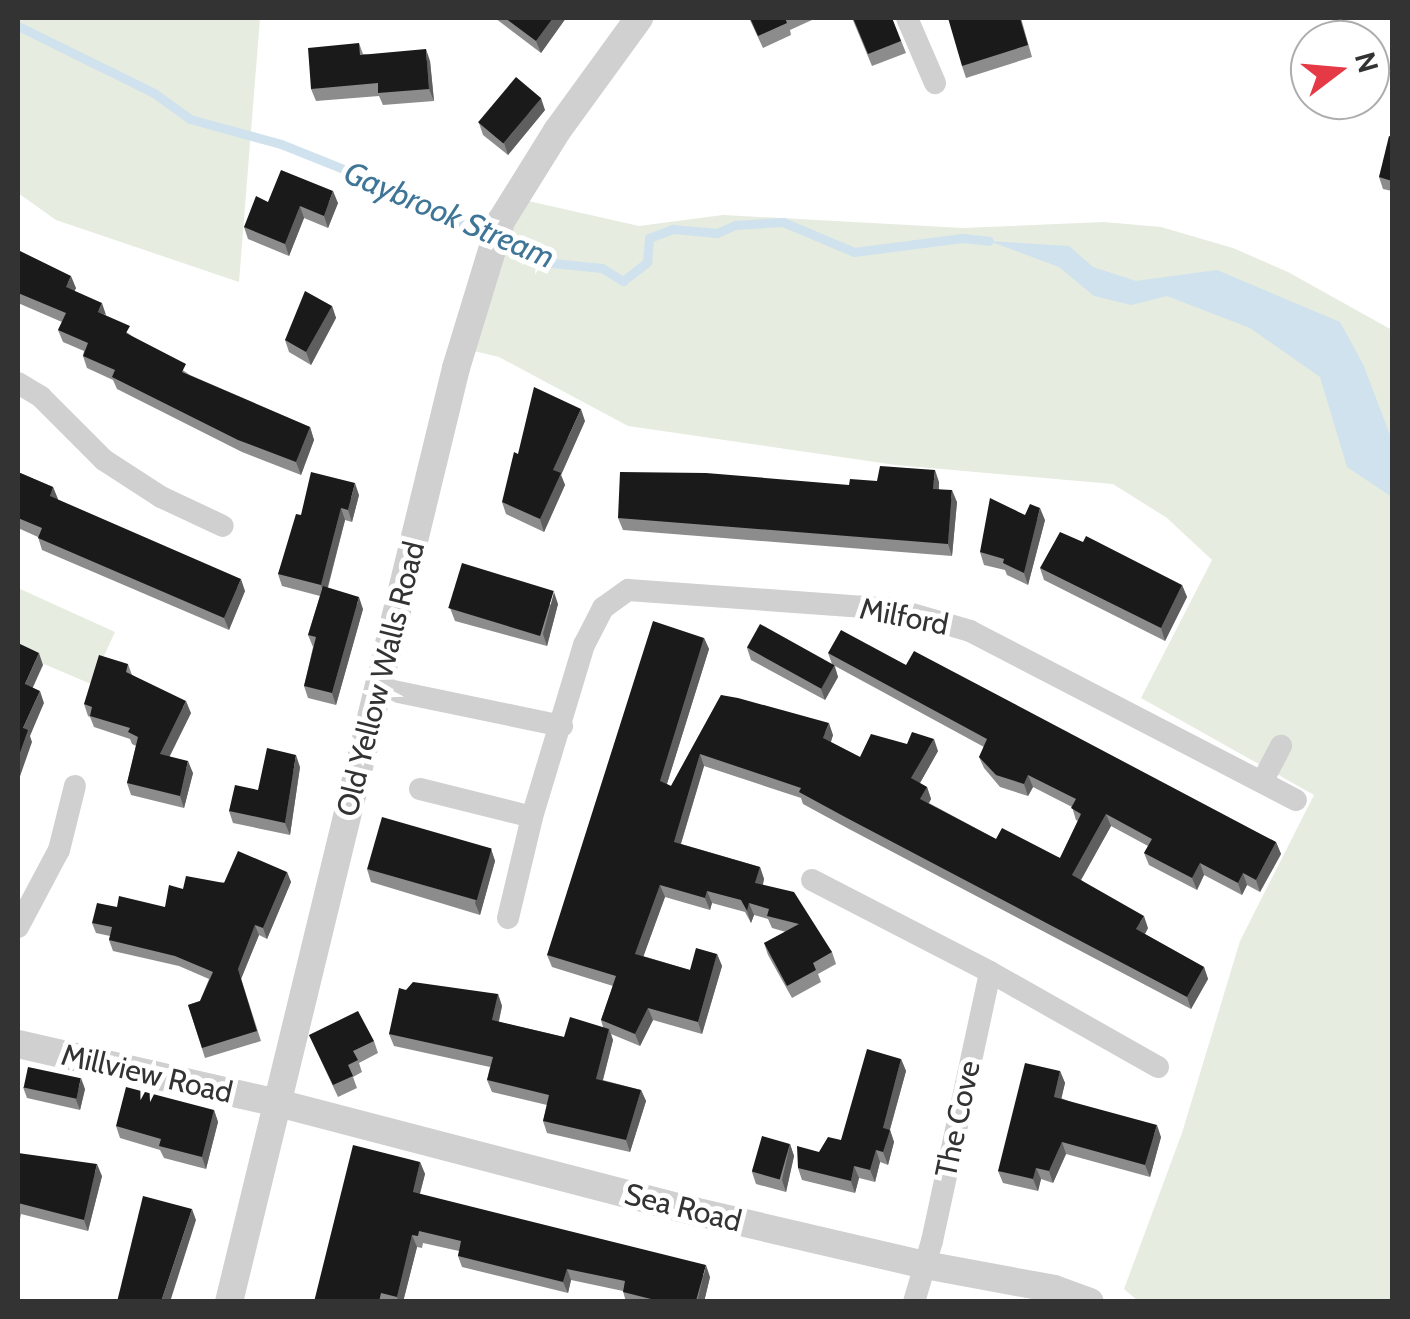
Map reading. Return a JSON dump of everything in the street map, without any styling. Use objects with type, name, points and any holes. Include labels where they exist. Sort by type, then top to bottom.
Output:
[{"type":"street","name":"Old Yellow Walls Road","points":[[229,1302],[456,368],[501,221],[557,131],[639,18]]},
{"type":"street","points":[[906,18],[935,82]]},
{"type":"street","points":[[18,383],[42,398],[104,460],[161,496],[223,526]]},
{"type":"street","name":"Milford","points":[[508,918],[532,817],[584,645],[603,608],[628,590],[895,609],[970,631],[1296,800]]},
{"type":"street","points":[[379,688],[562,726]]},
{"type":"street","points":[[1262,782],[1281,746]]},
{"type":"street","points":[[18,927],[59,850],[75,786]]},
{"type":"street","points":[[420,788],[532,817]]},
{"type":"street","points":[[812,880],[990,972],[1158,1067]]},
{"type":"street","name":"The Cove","points":[[914,1302],[990,972]]},
{"type":"street","name":"Millview Road","points":[[18,1044],[278,1103]]},
{"type":"street","name":"Sea Road","points":[[278,1103],[676,1207],[925,1265],[1025,1282],[1090,1302]]},
{"type":"shaded area","points":[[18,18],[260,18],[239,282],[56,220],[18,193]]},
{"type":"shaded area","points":[[515,198],[639,226],[723,215],[963,228],[1104,222],[1161,227],[1233,248],[1288,272],[1392,330],[1392,1301],[1139,1302],[1124,1289],[1182,1133],[1240,941],[1314,795],[1141,698],[1212,560],[1167,518],[1113,484],[896,465],[628,426],[499,357],[461,348]]},
{"type":"shaded area","points":[[18,588],[115,632],[91,684],[18,653]]},
{"type":"water","points":[[989,241],[1069,246],[1093,267],[1136,281],[1217,270],[1340,322],[1363,364],[1392,440],[1392,497],[1347,467],[1320,377],[1250,328],[1167,296],[1131,305],[1094,296],[1059,267]]},
{"type":"building","points":[[505,18],[553,18],[536,41]]},
{"type":"building","points":[[750,18],[785,18],[787,23],[758,36]]},
{"type":"building","points":[[853,18],[892,18],[901,41],[868,54]]},
{"type":"building","points":[[948,18],[1020,18],[1028,45],[962,66]]},
{"type":"building","points":[[359,43],[360,55],[426,49],[429,89],[378,93],[378,83],[311,89],[308,48]]},
{"type":"building","points":[[516,77],[541,98],[503,143],[478,122]]},
{"type":"building","points":[[1389,136],[1392,137],[1392,181],[1379,177]]},
{"type":"building","points":[[281,170],[333,191],[324,216],[300,206],[285,244],[244,227],[256,196],[268,202]]},
{"type":"building","points":[[18,250],[71,276],[66,287],[102,303],[98,312],[130,326],[126,333],[186,364],[182,372],[310,427],[296,462],[238,440],[112,377],[115,370],[83,356],[88,343],[58,330],[66,313],[18,293]]},
{"type":"building","points":[[305,291],[332,306],[306,352],[285,340]]},
{"type":"building","points":[[534,387],[581,409],[553,470],[561,473],[540,519],[502,502]]},
{"type":"building","points":[[880,466],[935,470],[933,489],[952,490],[948,544],[618,518],[620,472],[706,473],[849,485],[850,479],[877,481]]},
{"type":"building","points":[[18,472],[53,487],[50,496],[241,579],[224,618],[38,538],[42,528],[18,518]]},
{"type":"building","points":[[311,472],[355,483],[348,510],[341,508],[321,585],[278,574],[296,514],[301,515]]},
{"type":"building","points":[[990,498],[1025,515],[1030,504],[1040,508],[1024,573],[1003,563],[1004,559],[980,552]]},
{"type":"building","points":[[1060,532],[1083,542],[1086,536],[1182,585],[1161,628],[1040,568]]},
{"type":"building","points":[[462,563],[554,591],[540,636],[448,608]]},
{"type":"building","points":[[323,586],[359,597],[332,693],[304,686],[316,637],[308,635]]},
{"type":"building","points":[[653,621],[704,638],[660,781],[671,786],[721,695],[738,698],[829,723],[823,738],[860,757],[871,734],[907,744],[912,732],[934,739],[911,778],[927,787],[920,799],[996,839],[1002,828],[1060,858],[1081,814],[1071,808],[1076,799],[1028,775],[1024,784],[996,775],[979,757],[987,739],[828,653],[841,630],[906,665],[914,651],[1276,842],[1256,880],[1243,873],[1238,883],[1200,863],[1192,878],[1144,853],[1152,839],[1106,814],[1072,875],[1144,916],[1136,929],[1204,967],[1187,997],[845,817],[799,792],[801,788],[700,754],[674,842],[760,867],[755,883],[794,892],[832,952],[813,963],[816,970],[787,986],[764,943],[799,924],[767,916],[769,909],[749,903],[747,911],[741,900],[707,891],[705,898],[660,885],[635,954],[690,970],[696,948],[717,954],[698,1022],[648,1008],[635,1034],[601,1020],[616,976],[547,955]]},
{"type":"building","points":[[760,624],[834,665],[821,689],[747,648]]},
{"type":"building","points":[[18,643],[39,653],[25,684],[40,691],[23,728],[28,730],[18,758]]},
{"type":"building","points":[[99,655],[128,664],[126,672],[186,701],[160,754],[188,761],[180,796],[127,783],[138,737],[128,732],[130,728],[90,716],[92,707],[84,704]]},
{"type":"building","points":[[267,748],[296,755],[285,823],[229,811],[235,785],[258,790]]},
{"type":"building","points":[[382,817],[492,848],[477,900],[367,869]]},
{"type":"building","points":[[238,851],[287,872],[263,928],[255,925],[238,969],[257,1031],[202,1048],[188,1005],[200,1001],[213,972],[175,956],[109,940],[112,927],[92,923],[97,903],[117,907],[119,896],[165,907],[169,885],[183,889],[186,876],[224,883]]},
{"type":"building","points":[[413,982],[498,994],[492,1020],[564,1037],[570,1017],[609,1029],[596,1079],[641,1090],[626,1140],[543,1121],[549,1095],[487,1080],[493,1057],[389,1034],[399,988],[406,990]]},
{"type":"building","points":[[358,1011],[374,1041],[353,1051],[358,1060],[348,1065],[353,1076],[333,1085],[309,1035]]},
{"type":"building","points":[[867,1049],[901,1059],[883,1128],[890,1130],[883,1152],[876,1150],[870,1170],[854,1166],[851,1181],[798,1168],[797,1146],[819,1152],[828,1137],[841,1140]]},
{"type":"building","points":[[1025,1063],[1060,1071],[1054,1097],[1157,1125],[1145,1165],[1062,1142],[1049,1171],[1036,1168],[1033,1179],[998,1171]]},
{"type":"building","points":[[28,1067],[81,1078],[76,1099],[24,1088]]},
{"type":"building","points":[[126,1087],[214,1110],[202,1157],[159,1146],[161,1139],[116,1126]]},
{"type":"building","points":[[762,1136],[790,1144],[780,1180],[752,1172]]},
{"type":"building","points":[[353,1145],[420,1162],[413,1192],[706,1265],[696,1301],[663,1302],[623,1292],[625,1281],[567,1269],[563,1282],[458,1256],[461,1241],[419,1231],[418,1236],[412,1235],[397,1297],[381,1293],[379,1302],[314,1302]]},
{"type":"building","points":[[18,1153],[97,1164],[84,1220],[18,1203]]},
{"type":"building","points":[[143,1196],[192,1209],[161,1302],[117,1302]]},
{"type":"waterway","name":"Gaybrook Stream","points":[[18,26],[154,93],[190,119],[281,144],[416,198],[470,228],[552,263],[602,268],[623,281],[647,262],[649,238],[673,229],[717,233],[735,225],[783,222],[854,252],[962,238],[989,241]]}]
